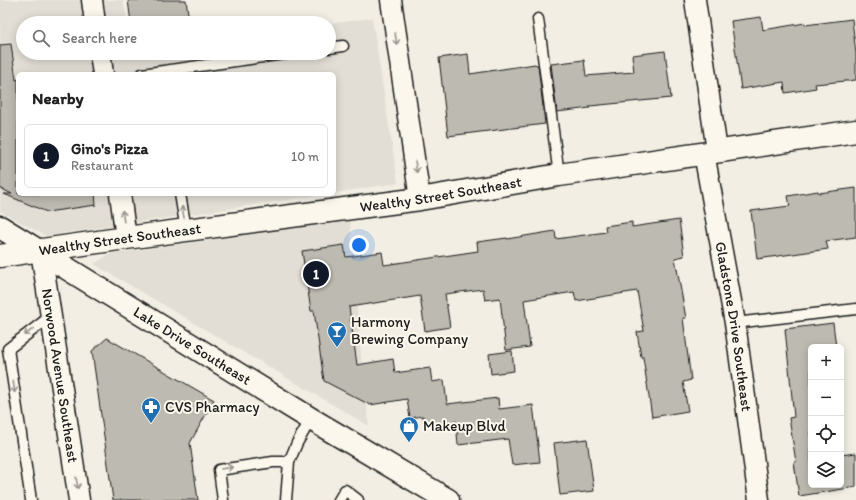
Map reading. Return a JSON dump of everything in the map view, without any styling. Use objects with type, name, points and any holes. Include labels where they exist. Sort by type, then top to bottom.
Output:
[{"type":"main road","name":"Wealthy Street Southeast","points":[[0,256],[420,199],[559,175],[856,131]]},
{"type":"main road","name":"Lake Drive Southeast","points":[[0,227],[311,419],[448,500]]},
{"type":"street","points":[[92,0],[94,16]]},
{"type":"street","points":[[391,0],[420,199]]},
{"type":"street","name":"Gladstone Drive Southeast","points":[[695,0],[711,152],[759,500]]},
{"type":"street","points":[[101,60],[103,72]]},
{"type":"street","points":[[120,196],[126,238]]},
{"type":"street","name":"Norwood Avenue Southeast","points":[[41,251],[79,500]]},
{"type":"lane","points":[[538,19],[559,175]]},
{"type":"lane","points":[[336,47],[343,46]]},
{"type":"lane","points":[[167,72],[246,60]]},
{"type":"lane","points":[[180,196],[186,230]]},
{"type":"lane","points":[[735,323],[856,310]]},
{"type":"lane","points":[[31,500],[8,349],[51,316]]},
{"type":"lane","points":[[286,500],[289,462],[297,443],[311,419]]},
{"type":"lane","points":[[223,500],[219,470],[273,462],[289,462]]},
{"type":"lane","points":[[339,500],[345,490],[358,500]]},
{"type":"shaded area","points":[[0,0],[123,0],[126,16],[16,16],[16,60],[336,60],[336,23],[372,18],[398,183],[336,193],[336,72],[16,72],[16,196],[312,196],[46,236],[0,211]]},
{"type":"shaded area","points":[[350,221],[361,357],[369,426],[94,264],[110,254]]},
{"type":"building","points":[[128,0],[186,0],[188,16],[130,16]]},
{"type":"building","points":[[761,17],[763,30],[805,23],[805,25],[852,19],[856,54],[856,80],[815,84],[816,88],[785,93],[784,82],[741,89],[731,21]]},
{"type":"building","points":[[11,44],[16,80],[16,196],[95,196],[96,205],[47,212],[4,194],[12,194],[0,188],[0,45]]},
{"type":"building","points":[[665,51],[671,98],[590,106],[590,108],[557,112],[551,64],[584,60],[586,76],[634,72],[632,55]]},
{"type":"building","points":[[468,54],[470,74],[535,64],[538,65],[545,124],[448,136],[439,58]]},
{"type":"building","points":[[856,188],[856,237],[826,241],[828,249],[757,259],[751,211],[790,206],[788,196],[818,191],[819,193]]},
{"type":"building","points":[[679,220],[684,256],[675,258],[686,318],[683,318],[691,380],[683,382],[688,411],[652,417],[643,357],[641,357],[637,332],[644,331],[637,291],[576,301],[574,292],[524,300],[530,347],[506,350],[500,298],[485,300],[483,289],[445,294],[450,327],[425,331],[420,296],[349,307],[357,365],[393,359],[395,373],[430,368],[432,382],[444,380],[447,404],[498,398],[499,409],[533,405],[540,462],[512,465],[508,439],[458,445],[456,421],[424,426],[423,416],[410,418],[407,399],[370,405],[324,381],[314,311],[311,311],[302,251],[344,245],[346,257],[382,252],[384,265],[478,251],[477,242],[507,239],[555,231],[556,239],[606,232],[605,226],[632,222],[632,227]]},
{"type":"building","points":[[833,323],[836,344],[808,344],[808,488],[844,488],[844,455],[856,453],[856,487],[799,496],[794,462],[796,462],[789,418],[794,417],[785,329]]},
{"type":"building","name":"CVS Pharmacy","points":[[107,338],[214,400],[190,443],[198,500],[113,500],[92,351]]},
{"type":"building","points":[[512,351],[514,371],[491,374],[489,354]]},
{"type":"building","points":[[587,439],[594,491],[560,495],[554,443]]},
{"type":"place","name":"Gino's Pizza","points":[[316,274]]},
{"type":"place","name":"Harmony Brewing Company","points":[[337,348]]},
{"type":"place","name":"CVS Pharmacy","points":[[151,424]]},
{"type":"place","name":"Makeup Blvd","points":[[409,443]]}]
